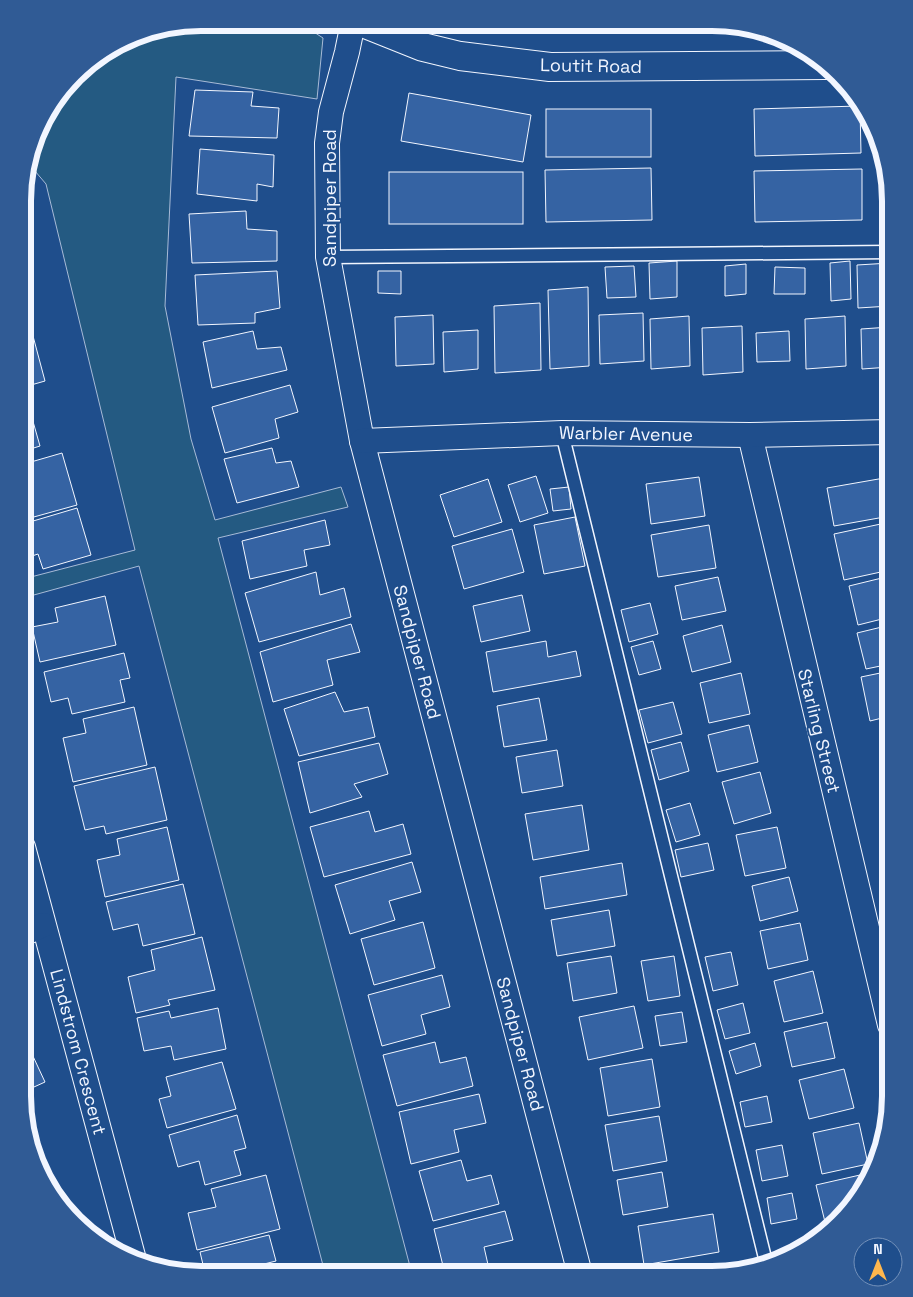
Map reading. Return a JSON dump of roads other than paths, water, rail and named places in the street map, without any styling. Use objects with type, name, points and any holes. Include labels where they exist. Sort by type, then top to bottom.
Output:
[{"type":"street","name":"Sandpiper Road","points":[[351,31],[331,112],[327,143],[328,257],[362,441],[578,1266]]},
{"type":"street","name":"Loutit Road","points":[[383,31],[423,47],[460,56],[550,67],[814,65]]},
{"type":"street","name":"Warbler Avenue","points":[[362,441],[562,433],[750,435],[882,432]]},
{"type":"street","name":"Starling Street","points":[[750,435],[881,988]]},
{"type":"street","name":"Lindstrom Crescent","points":[[31,913],[33,930],[132,1251]]},
{"type":"lane","points":[[328,257],[882,252]]},
{"type":"lane","points":[[562,433],[765,1257]]}]
